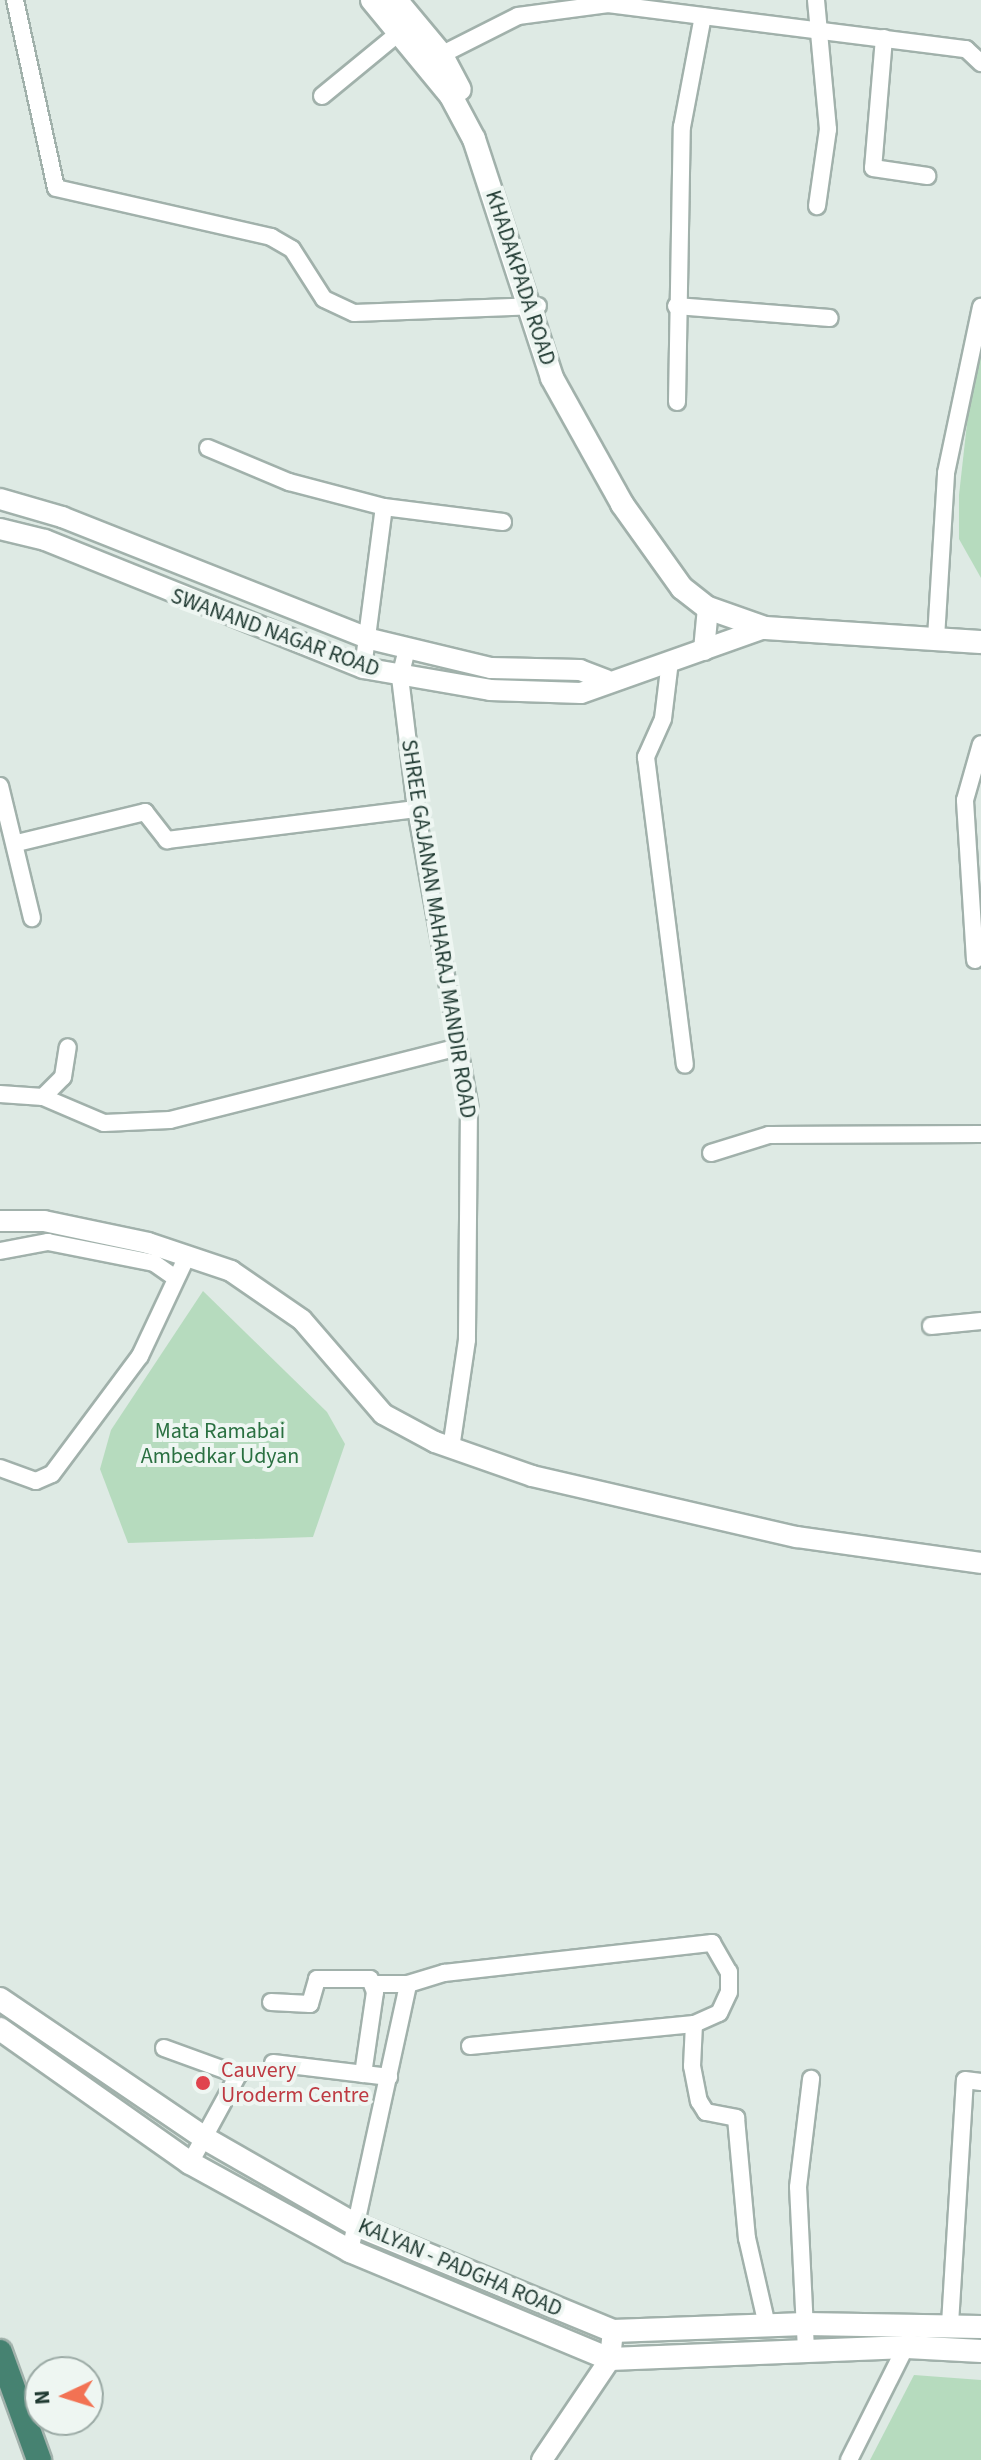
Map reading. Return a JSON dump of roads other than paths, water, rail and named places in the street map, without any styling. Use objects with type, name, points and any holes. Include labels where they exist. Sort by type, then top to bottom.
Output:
[{"type":"highway","points":[[0,2352],[39,2460]]},
{"type":"main road","name":"KHADAKPADA ROAD","points":[[372,0],[400,32],[434,58]]},
{"type":"main road","name":"KHADAKPADA ROAD","points":[[396,0],[483,134],[533,308],[558,374],[630,494],[692,583],[701,602]]},
{"type":"main road","points":[[701,602],[765,628]]},
{"type":"main road","name":"SWANAND NAGAR ROAD","points":[[765,628],[981,642]]},
{"type":"main road","name":"KALYAN - PADGHA ROAD","points":[[0,1999],[206,2139],[356,2225],[613,2331],[805,2324],[914,2323],[981,2327]]},
{"type":"main road","points":[[9,2035],[32,2018]]},
{"type":"main road","name":"KALYAN - PADGHA ROAD","points":[[9,2035],[190,2163],[350,2251],[610,2359],[907,2347],[981,2351]]},
{"type":"street","points":[[15,0],[56,188],[271,237],[292,249],[334,308],[533,308]]},
{"type":"street","points":[[816,0],[828,129],[817,206]]},
{"type":"street","points":[[434,58],[518,16],[624,3],[966,49],[981,63]]},
{"type":"street","points":[[677,402],[676,306],[682,127],[703,16]]},
{"type":"street","points":[[322,96],[400,32]]},
{"type":"street","points":[[884,38],[873,168],[927,176]]},
{"type":"street","points":[[676,306],[830,318]]},
{"type":"street","points":[[936,638],[946,473],[981,307]]},
{"type":"street","points":[[208,448],[289,482],[384,507],[503,522]]},
{"type":"street","name":"SWANAND NAGAR ROAD","points":[[0,499],[45,511],[370,639],[491,668],[580,670],[606,680]]},
{"type":"street","points":[[363,668],[370,639],[384,507]]},
{"type":"street","points":[[37,537],[45,511]]},
{"type":"street","name":"SWANAND NAGAR ROAD","points":[[0,529],[37,537],[363,668],[400,677],[490,690],[581,693],[606,680],[765,628]]},
{"type":"street","points":[[701,602],[704,650]]},
{"type":"street","name":"SHREE GAJANAN MAHARAJ MANDIR ROAD","points":[[407,649],[400,677],[416,809],[469,1105],[472,1206],[467,1340],[451,1448]]},
{"type":"street","points":[[670,661],[663,719],[646,757],[685,1065]]},
{"type":"street","points":[[490,690],[491,668]]},
{"type":"street","points":[[547,668],[547,691]]},
{"type":"street","points":[[975,960],[976,924],[965,800],[981,744]]},
{"type":"street","points":[[0,786],[17,843],[32,918]]},
{"type":"street","points":[[17,843],[145,812],[167,840],[416,809]]},
{"type":"street","points":[[43,1097],[63,1077],[68,1047]]},
{"type":"street","points":[[0,1094],[43,1097],[104,1123],[170,1120],[458,1047]]},
{"type":"street","points":[[711,1153],[769,1135],[981,1134]]},
{"type":"street","points":[[0,1221],[44,1221],[187,1256],[231,1271],[302,1320],[383,1414],[451,1448],[532,1476],[797,1537],[981,1563]]},
{"type":"street","points":[[0,1251],[48,1242],[154,1263],[174,1277]]},
{"type":"street","points":[[0,1468],[36,1481],[52,1474],[140,1356],[174,1277],[187,1256]]},
{"type":"street","points":[[931,1326],[981,1321]]},
{"type":"street","points":[[271,2002],[310,2004],[317,1979],[324,1977],[374,1984],[408,1984],[444,1973],[712,1943],[729,1972],[729,1992],[719,2013],[694,2024],[470,2046]]},
{"type":"street","points":[[363,2074],[374,1984]]},
{"type":"street","points":[[350,2251],[408,1984]]},
{"type":"street","points":[[694,2024],[692,2066],[699,2101],[706,2112],[736,2118],[747,2238],[767,2325]]},
{"type":"street","points":[[164,2048],[238,2075],[206,2139],[190,2163]]},
{"type":"street","points":[[273,2063],[389,2077]]},
{"type":"street","points":[[806,2350],[798,2187],[811,2079]]},
{"type":"street","points":[[950,2324],[965,2080],[981,2082]]},
{"type":"street","points":[[849,2460],[907,2347],[914,2323]]},
{"type":"street","points":[[542,2460],[610,2359],[613,2331]]},
{"type":"place","name":"Cauvery Uroderm Centre","points":[[203,2083]]},
{"type":"park label","name":"Mata Ramabai Ambedkar Udyan","points":[[220,1444]]}]
